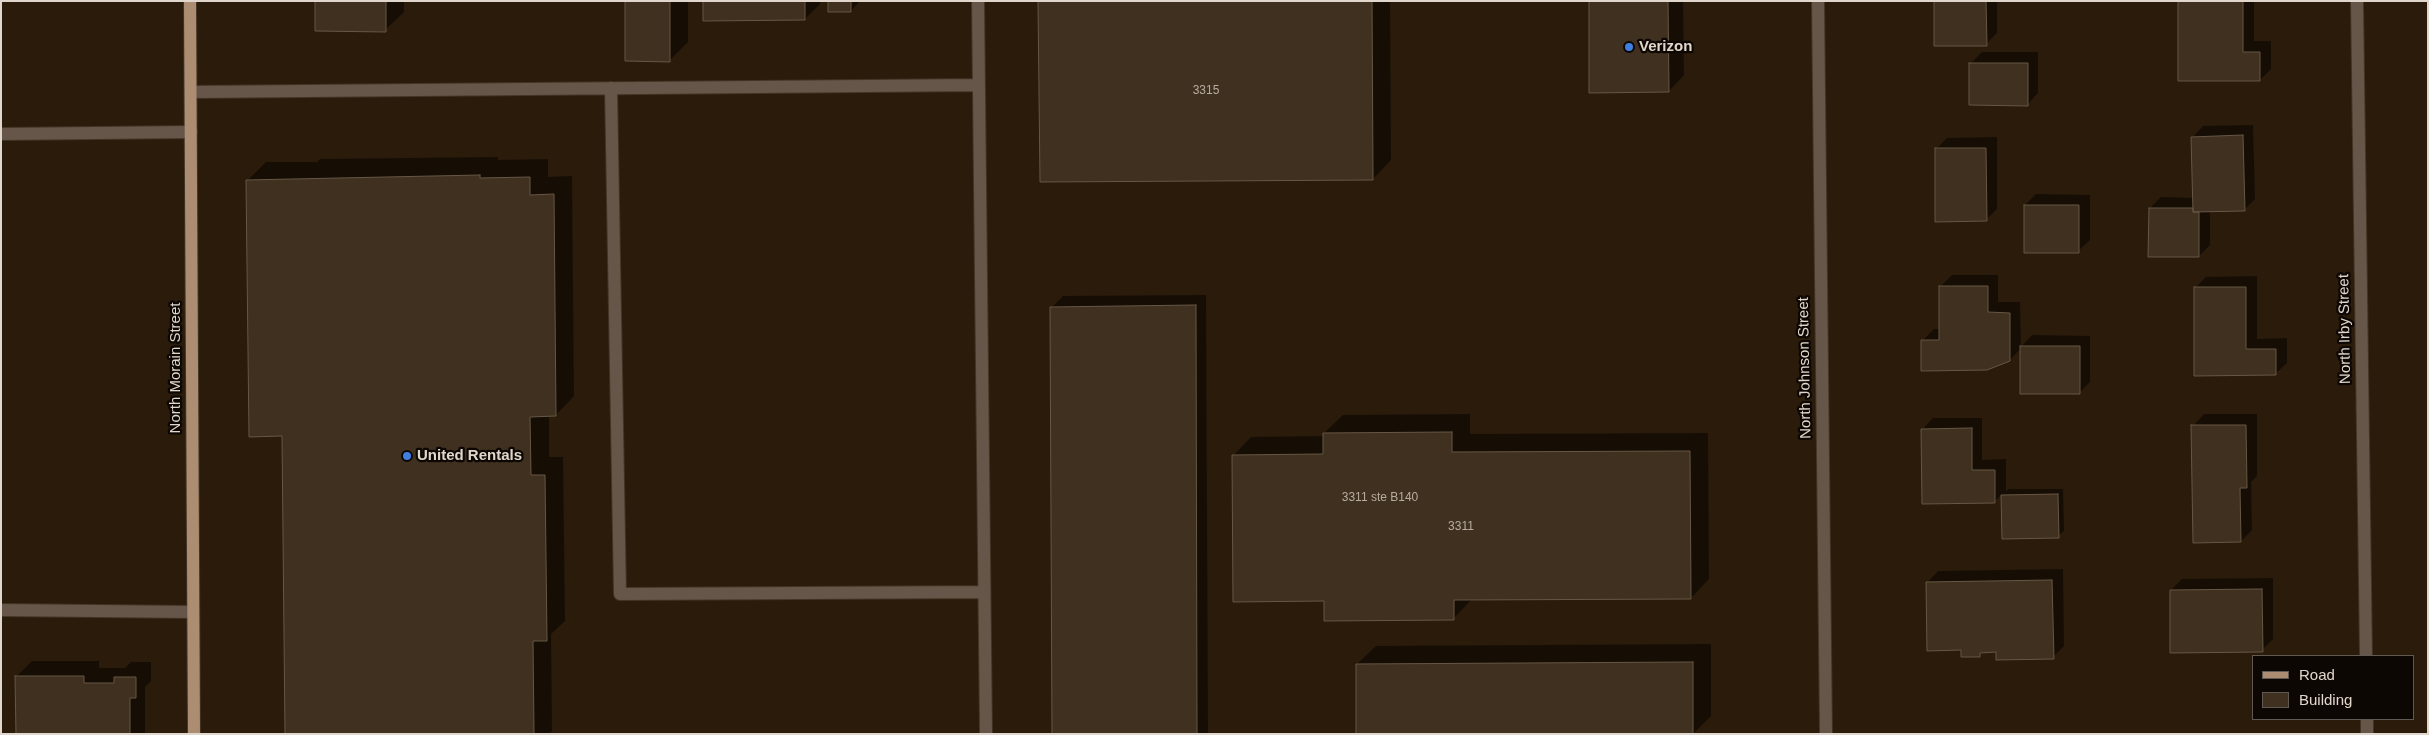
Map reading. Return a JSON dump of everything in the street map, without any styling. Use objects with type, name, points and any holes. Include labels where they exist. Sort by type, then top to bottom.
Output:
[{"type":"main road","name":"North Morain Street","points":[[190,1],[194,734]]},
{"type":"street","points":[[978,1],[986,734]]},
{"type":"street","name":"North Johnson Street","points":[[1818,1],[1826,734]]},
{"type":"street","name":"North Irby Street","points":[[2357,1],[2366,655]]},
{"type":"street","points":[[191,92],[979,85]]},
{"type":"street","points":[[611,88],[620,594],[984,592]]},
{"type":"street","points":[[1,134],[191,132]]},
{"type":"street","points":[[1,610],[193,612]]},
{"type":"street","points":[[2367,720],[2367,734]]},
{"type":"building","points":[[315,1],[386,1],[386,32],[315,31]]},
{"type":"building","points":[[625,1],[670,1],[670,62],[625,61]]},
{"type":"building","points":[[703,1],[805,1],[805,20],[703,21]]},
{"type":"building","points":[[828,1],[851,1],[851,12],[828,12]]},
{"type":"building","points":[[1038,1],[1372,1],[1373,180],[1040,182]]},
{"type":"building","name":"Verizon","points":[[1589,1],[1668,1],[1669,92],[1589,93]]},
{"type":"building","points":[[1934,1],[1986,1],[1987,46],[1934,46]]},
{"type":"building","points":[[2178,1],[2243,1],[2243,52],[2260,52],[2260,81],[2178,81]]},
{"type":"building","points":[[1969,63],[2028,63],[2028,106],[1969,105]]},
{"type":"building","points":[[2243,135],[2245,211],[2193,212],[2191,137]]},
{"type":"building","points":[[1935,148],[1986,148],[1987,221],[1935,222]]},
{"type":"building","name":"United Rentals","points":[[480,175],[480,178],[530,177],[530,195],[554,194],[556,416],[530,417],[531,475],[545,475],[547,641],[533,641],[534,734],[285,734],[282,436],[249,437],[246,180]]},
{"type":"building","points":[[2024,205],[2079,205],[2079,253],[2024,253]]},
{"type":"building","points":[[2149,208],[2193,208],[2193,212],[2199,212],[2199,257],[2148,257]]},
{"type":"building","points":[[1939,286],[1988,286],[1988,312],[2010,313],[2010,361],[1987,370],[1921,371],[1921,340],[1939,340]]},
{"type":"building","points":[[2194,287],[2246,287],[2246,349],[2276,349],[2276,375],[2194,376]]},
{"type":"building","points":[[1196,305],[1197,734],[1052,734],[1050,307]]},
{"type":"building","points":[[2020,346],[2080,346],[2080,394],[2020,394]]},
{"type":"building","points":[[2191,425],[2246,425],[2247,488],[2240,488],[2241,542],[2193,543]]},
{"type":"building","points":[[1972,428],[1972,470],[1995,470],[1995,503],[1922,504],[1921,429]]},
{"type":"building","points":[[1452,432],[1452,452],[1690,451],[1691,599],[1454,600],[1454,620],[1324,621],[1324,601],[1233,602],[1232,455],[1323,454],[1323,433]]},
{"type":"building","points":[[2058,494],[2059,538],[2002,539],[2001,495]]},
{"type":"building","points":[[2052,580],[2054,659],[1996,660],[1996,652],[1980,653],[1980,657],[1961,657],[1961,650],[1927,651],[1926,582]]},
{"type":"building","points":[[2262,589],[2263,652],[2170,653],[2170,590]]},
{"type":"building","points":[[1693,662],[1693,734],[1356,734],[1356,664]]},
{"type":"building","points":[[15,676],[84,676],[84,683],[114,683],[114,677],[136,677],[136,698],[130,698],[130,734],[16,734]]},
{"type":"place","name":"Verizon","points":[[1629,47]]},
{"type":"place","name":"United Rentals","points":[[407,456]]}]
